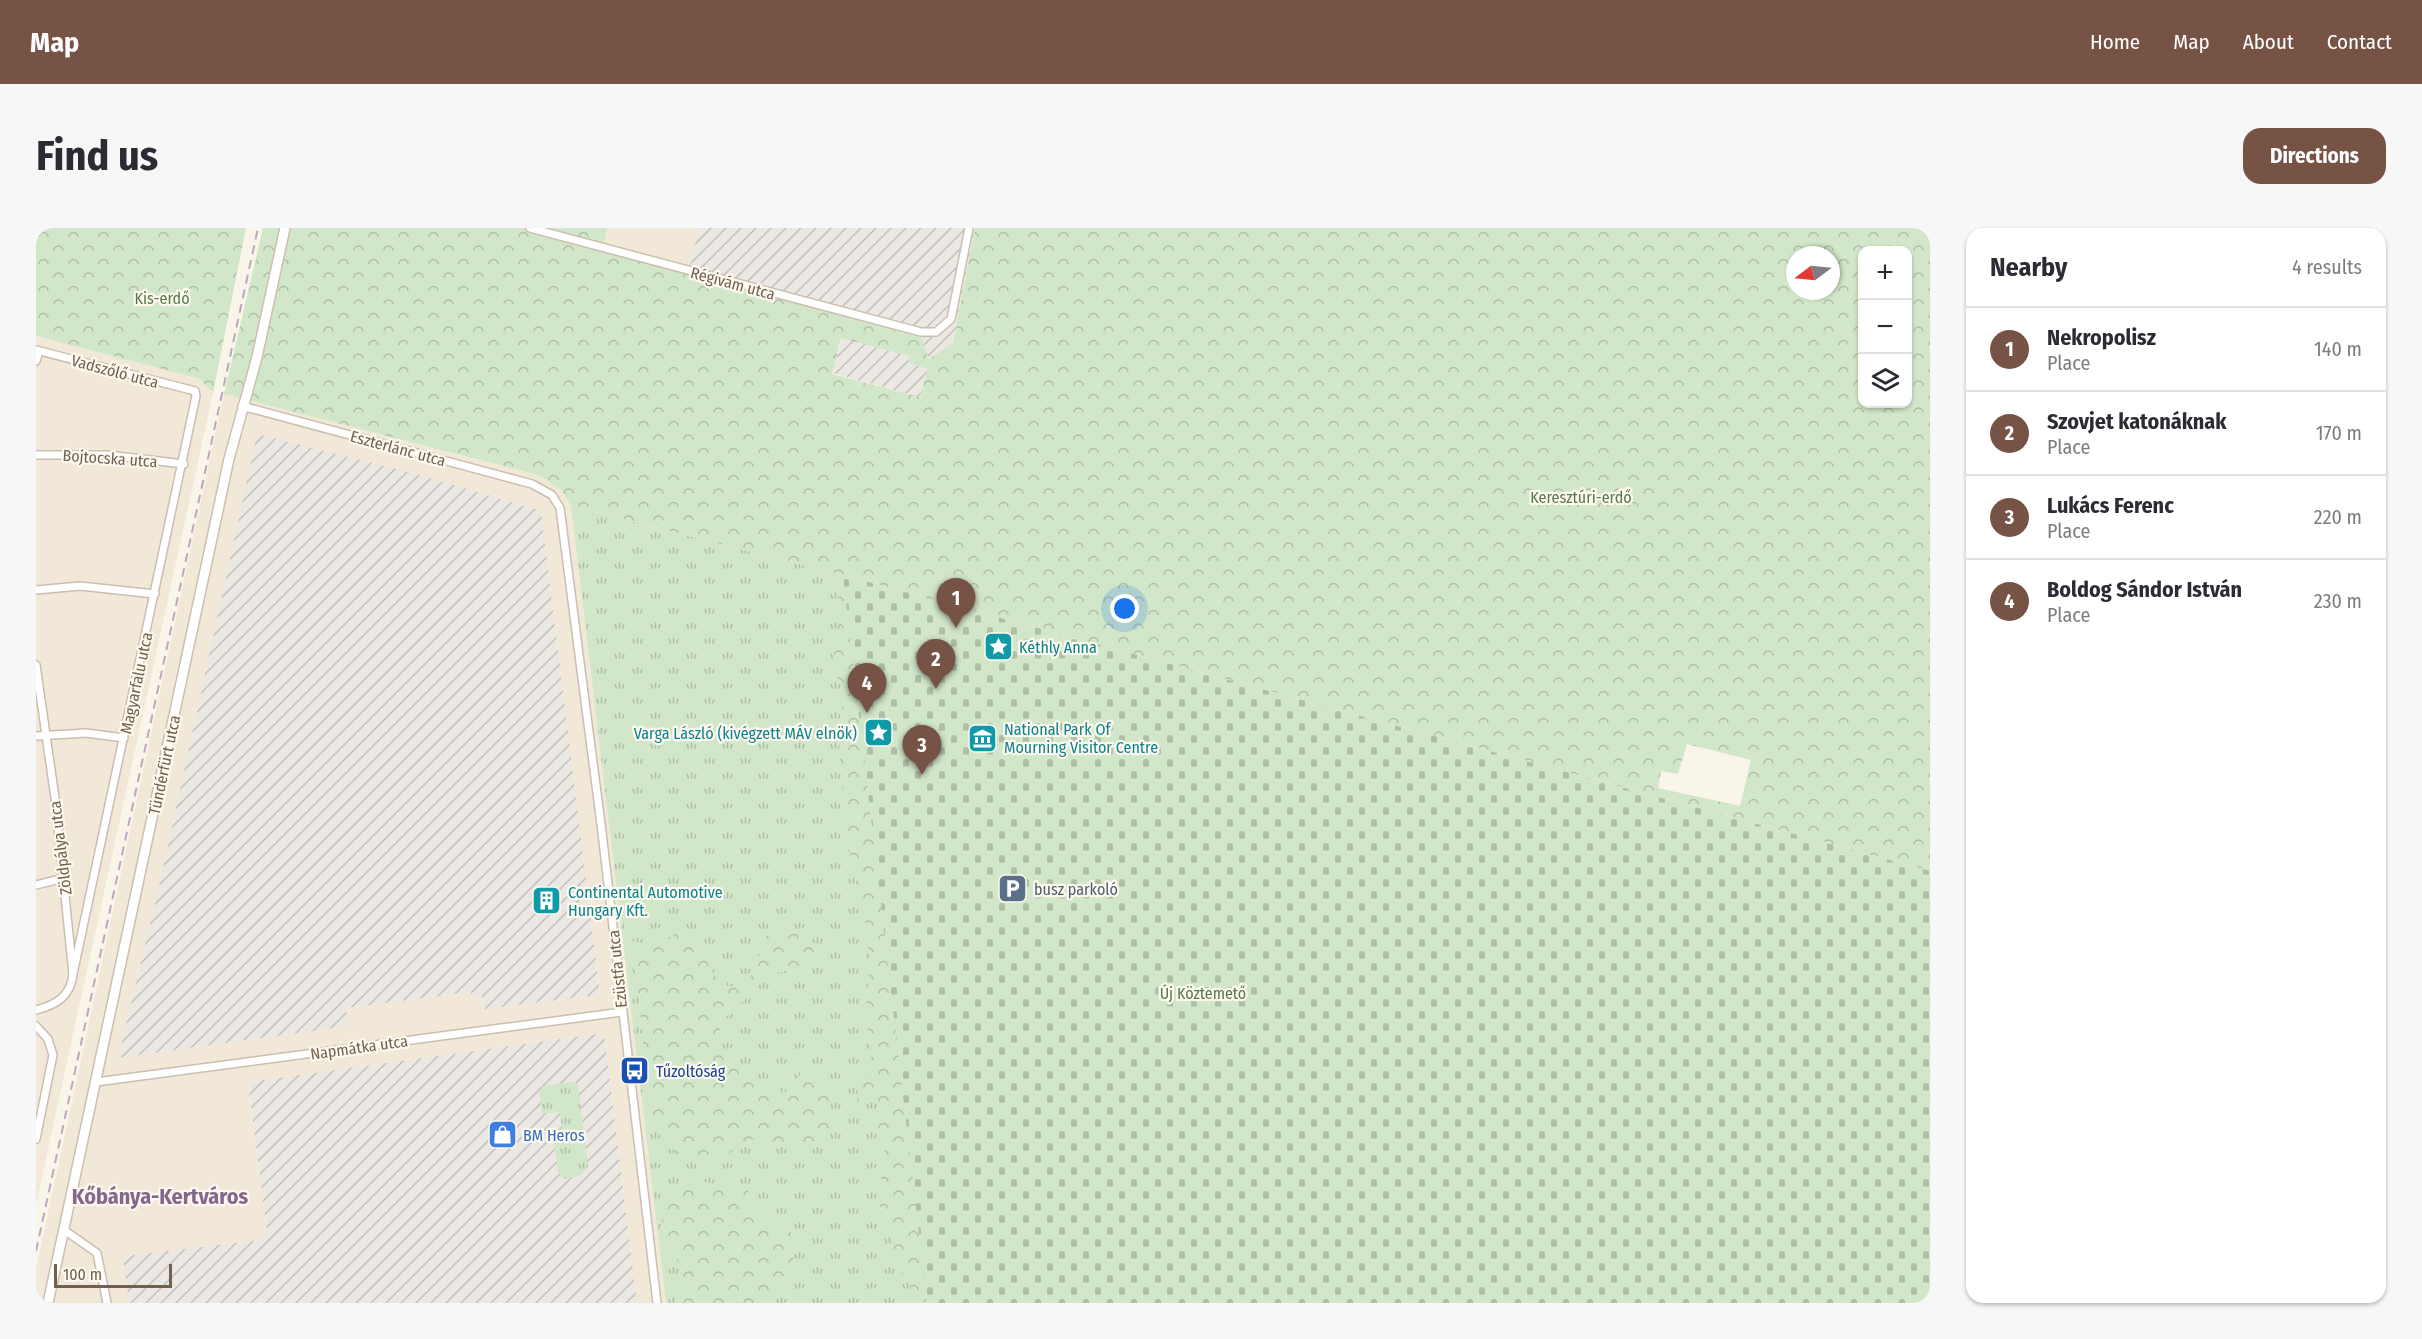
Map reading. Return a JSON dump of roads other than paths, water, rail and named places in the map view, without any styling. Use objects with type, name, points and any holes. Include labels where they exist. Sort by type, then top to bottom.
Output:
[{"type":"street","name":"Tündérfürt utca","points":[[48,1303],[243,406],[257,357],[285,228]]},
{"type":"street","name":"Régivám utca","points":[[530,228],[921,332],[936,332],[947,324],[953,313],[969,228]]},
{"type":"street","points":[[36,361],[37,350]]},
{"type":"street","name":"Vadszőlő utca","points":[[37,350],[195,392]]},
{"type":"street","name":"Magyarfalu utca","points":[[73,974],[184,464],[197,400],[195,392]]},
{"type":"street","name":"Eszterlánc utca","points":[[243,406],[532,484],[552,495]]},
{"type":"street","name":"Bojtocska utca","points":[[36,455],[108,455],[184,464]]},
{"type":"street","name":"Ezüstfa utca","points":[[552,495],[563,518],[657,1303]]},
{"type":"street","points":[[36,590],[80,586],[155,594]]},
{"type":"street","name":"Zöldpálya utca","points":[[36,665],[64,879],[73,974]]},
{"type":"street","points":[[36,736],[86,733],[124,738]]},
{"type":"street","points":[[36,885],[64,879]]},
{"type":"street","points":[[36,1010],[55,1005],[63,998],[72,984],[73,974]]},
{"type":"street","name":"Napmátka utca","points":[[96,1082],[622,1012]]},
{"type":"street","points":[[36,1026],[48,1038],[53,1055],[36,1136]]},
{"type":"street","points":[[64,1230],[97,1252],[107,1303]]},
{"type":"railway","points":[[36,1251],[258,228]]},
{"type":"place","name":"Nekropolisz","points":[[956,628]]},
{"type":"place","name":"Kéthly Anna","points":[[998,647]]},
{"type":"place","name":"Szovjet katonáknak","points":[[936,689]]},
{"type":"place","name":"Boldog Sándor István","points":[[867,713]]},
{"type":"place","name":"Varga László (kivégzett MÁV elnök)","points":[[878,733]]},
{"type":"place","name":"National Park Of Mourning Visitor Centre","points":[[983,738]]},
{"type":"place","name":"Lukács Ferenc","points":[[922,775]]},
{"type":"place","name":"busz parkoló","points":[[1013,889]]},
{"type":"place","name":"Continental Automotive Hungary Kft.","points":[[547,901]]},
{"type":"place","name":"Tűzoltóság","points":[[635,1071]]},
{"type":"place","name":"BM Heros","points":[[502,1135]]},
{"type":"district","name":"Kőbánya-Kertváros","points":[[160,1196]]},
{"type":"park label","name":"Kis-erdő","points":[[162,298]]},
{"type":"park label","name":"Keresztúri-erdő","points":[[1581,497]]},
{"type":"park label","name":"Új Köztemető","points":[[1203,993]]}]
